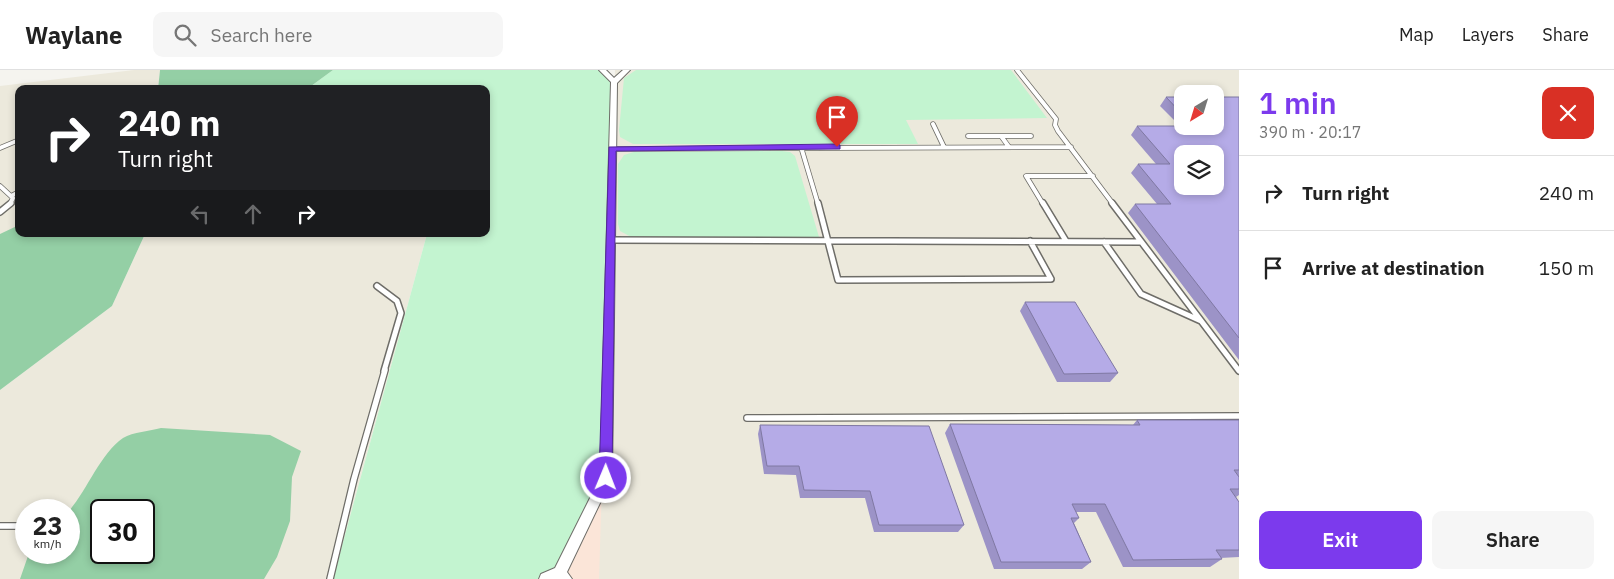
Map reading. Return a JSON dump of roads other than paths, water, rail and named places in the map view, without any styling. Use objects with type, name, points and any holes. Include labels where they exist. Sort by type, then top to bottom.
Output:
[{"type":"street","points":[[546,579],[562,576],[606,478],[614,82],[602,70]]},
{"type":"street","points":[[614,82],[628,70]]},
{"type":"lane","points":[[1017,70],[1056,119],[1055,125],[1071,148],[1239,371]]},
{"type":"lane","points":[[932,124],[944,147]]},
{"type":"lane","points":[[968,136],[1031,136]]},
{"type":"lane","points":[[1002,136],[1009,147]]},
{"type":"lane","points":[[0,148],[15,142]]},
{"type":"lane","points":[[612,149],[801,147],[1071,148]]},
{"type":"lane","points":[[801,147],[829,241],[838,280],[1051,279],[1030,241]]},
{"type":"lane","points":[[1066,241],[1026,176],[1093,176]]},
{"type":"lane","points":[[0,186],[13,198],[10,205],[0,212]]},
{"type":"lane","points":[[10,196],[15,194]]},
{"type":"lane","points":[[610,240],[1141,242]]},
{"type":"lane","points":[[1104,242],[1141,294],[1201,321]]},
{"type":"lane","points":[[330,579],[354,479],[401,313],[397,302],[377,286]]},
{"type":"lane","points":[[747,418],[1239,416]]},
{"type":"lane","points":[[0,526],[15,526]]}]
